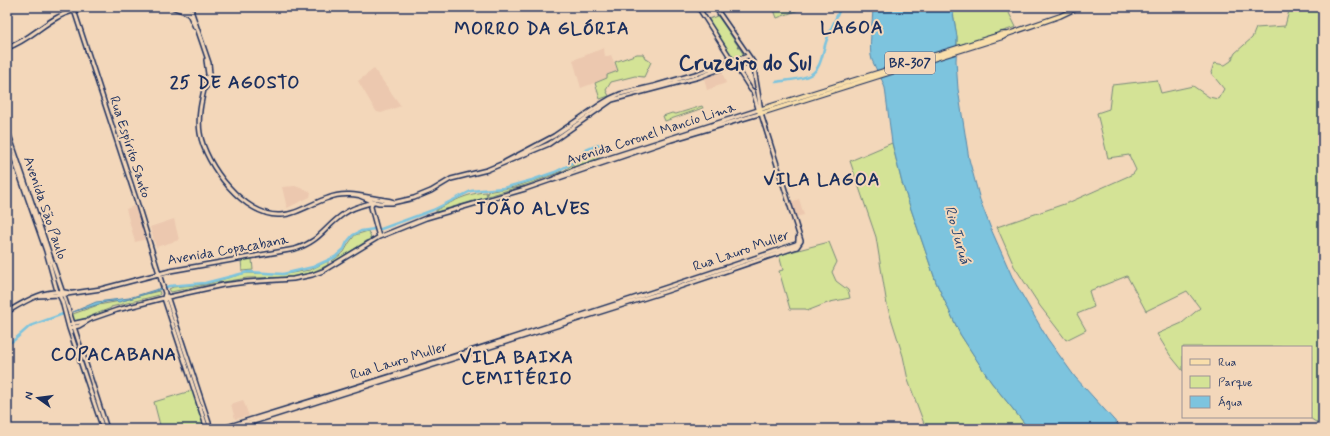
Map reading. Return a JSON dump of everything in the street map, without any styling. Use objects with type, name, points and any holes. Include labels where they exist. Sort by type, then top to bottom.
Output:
[{"type":"main road","name":"BR-307","points":[[761,113],[811,95],[1003,37],[1060,16],[1079,7]]},
{"type":"street","points":[[7,48],[23,41],[57,18],[74,9],[91,7]]},
{"type":"street","points":[[172,7],[190,11]]},
{"type":"street","points":[[180,7],[190,11],[206,58],[209,76],[199,116],[200,134],[212,165],[224,181],[251,206],[269,214],[281,216],[329,197],[339,195],[360,196],[373,201],[395,202],[414,198],[431,191],[451,179],[487,170],[549,144],[569,128],[612,100],[734,64],[753,62]]},
{"type":"street","points":[[698,7],[753,91],[761,113]]},
{"type":"street","points":[[715,7],[753,62],[761,113]]},
{"type":"street","name":"Rua Espírito Santo","points":[[74,9],[137,202],[166,297]]},
{"type":"street","points":[[734,64],[748,56]]},
{"type":"street","points":[[750,87],[753,84],[757,87]]},
{"type":"street","points":[[753,91],[757,90],[757,87]]},
{"type":"street","name":"Avenida Coronel Mancio Lima","points":[[71,326],[117,310],[166,297],[223,285],[305,277],[323,270],[378,237],[435,215],[557,179],[671,140],[761,113]]},
{"type":"street","name":"Rua Lauro Muller","points":[[220,429],[710,277],[797,247],[801,241],[798,236],[761,113]]},
{"type":"street","name":"Avenida São Paulo","points":[[7,129],[30,202]]},
{"type":"street","name":"Avenida São Paulo","points":[[7,138],[49,255],[60,293]]},
{"type":"street","points":[[373,201],[378,237]]},
{"type":"street","name":"Avenida Copacabana","points":[[7,312],[38,296],[52,291],[72,293],[108,288],[179,269],[261,256],[303,246],[317,239],[346,212],[373,201]]},
{"type":"street","name":"Avenida São Paulo","points":[[49,255],[56,285],[60,293]]},
{"type":"street","points":[[52,291],[56,285]]},
{"type":"street","points":[[60,293],[107,429]]},
{"type":"street","points":[[60,293],[66,302]]},
{"type":"street","name":"Avenida Copacabana","points":[[38,296],[50,296],[60,293]]},
{"type":"street","points":[[72,293],[67,296],[66,302],[71,326],[103,429]]},
{"type":"street","points":[[50,296],[62,301]]},
{"type":"street","points":[[166,297],[207,429]]},
{"type":"street","points":[[180,343],[211,429]]},
{"type":"street","name":"Rua Lauro Muller","points":[[231,429],[288,412],[456,356]]},
{"type":"shaded area","points":[[604,48],[605,57],[611,55],[618,72],[607,75],[607,78],[581,88],[573,60]]},
{"type":"shaded area","points":[[374,69],[401,106],[381,113],[377,112],[374,108],[358,81]]},
{"type":"shaded area","points":[[722,72],[726,83],[707,90],[704,78]]},
{"type":"shaded area","points":[[295,186],[311,192],[310,197],[287,208],[282,187]]},
{"type":"shaded area","points":[[799,199],[804,215],[795,217],[790,202]]},
{"type":"shaded area","points":[[136,205],[147,239],[135,242],[126,209]]},
{"type":"shaded area","points":[[174,219],[179,240],[156,247],[150,227]]},
{"type":"shaded area","points":[[243,400],[249,416],[235,419],[231,404]]},
{"type":"green space","points":[[781,7],[807,7],[777,18],[774,10]]},
{"type":"green space","points":[[952,7],[1006,7],[1016,27],[957,46]]},
{"type":"green space","points":[[1290,7],[1323,7],[1323,427],[1310,418],[1312,418],[1312,346],[1182,346],[1182,370],[1170,355],[1157,334],[1182,323],[1200,308],[1187,291],[1146,311],[1127,276],[1089,291],[1094,307],[1077,314],[1086,330],[1066,340],[1040,306],[1014,266],[997,227],[1070,202],[1133,174],[1136,170],[1129,155],[1108,158],[1097,113],[1109,109],[1112,85],[1157,80],[1161,93],[1193,86],[1209,97],[1218,99],[1224,89],[1211,73],[1214,63],[1225,65],[1231,61],[1235,53],[1252,38],[1256,28],[1285,26]]},
{"type":"green space","points":[[717,16],[744,55],[733,58],[708,20]]},
{"type":"green space","points":[[637,54],[643,54],[645,58],[651,62],[644,77],[635,76],[611,82],[606,90],[609,96],[600,99],[595,83],[607,78],[607,75],[618,71],[615,62]]},
{"type":"green space","points":[[702,106],[703,108],[665,121],[663,116],[672,113],[676,114]]},
{"type":"green space","points":[[892,143],[902,183],[936,282],[960,334],[991,382],[1029,429],[926,429],[908,380],[903,356],[887,305],[876,237],[850,161]]},
{"type":"green space","points":[[596,149],[599,158],[529,184],[488,196],[487,192],[514,187],[565,170],[586,154]]},
{"type":"green space","points":[[486,192],[487,197],[436,212],[436,210],[460,198]]},
{"type":"green space","points":[[368,231],[371,238],[333,263],[332,261],[344,252],[355,235]]},
{"type":"green space","points":[[829,242],[837,262],[832,272],[836,281],[848,290],[850,298],[830,302],[807,311],[806,309],[790,309],[779,271],[783,270],[779,255]]},
{"type":"green space","points":[[252,259],[253,270],[242,271],[241,260]]},
{"type":"green space","points":[[328,261],[328,265],[306,275],[294,277],[247,278],[171,292],[169,289],[173,287],[206,284],[246,273],[286,274],[310,270]]},
{"type":"green space","points":[[159,291],[159,295],[111,307],[73,323],[70,315],[98,305],[126,300]]},
{"type":"green space","points":[[194,390],[207,429],[161,429],[154,402]]},
{"type":"water","name":"Rio Juruá","points":[[873,7],[952,7],[957,37],[956,61],[958,89],[969,159],[980,200],[991,229],[1014,281],[1047,338],[1075,377],[1122,429],[1029,429],[991,382],[960,334],[936,282],[902,183],[892,143],[885,88],[871,55]]},
{"type":"water","points":[[161,288],[162,289],[119,302],[106,302],[73,312],[96,302],[129,298]]},
{"type":"waterway","points":[[776,82],[802,78],[814,72],[821,60],[833,24],[841,7]]},
{"type":"waterway","points":[[381,229],[433,210],[471,191],[503,188],[555,172],[569,165],[586,150],[603,143]]},
{"type":"waterway","points":[[162,289],[169,286],[205,283],[248,272],[283,274],[313,267],[335,257],[344,249],[347,242],[353,235],[361,231],[375,229]]},
{"type":"waterway","points":[[7,344],[13,341],[30,326],[63,314]]},
{"type":"district","name":"LAGOA","points":[[852,28]]},
{"type":"district","name":"MORRO DA GLÓRIA","points":[[542,29]]},
{"type":"district","name":"Cruzeiro do Sul","points":[[745,64]]},
{"type":"district","name":"25 DE AGOSTO","points":[[235,83]]},
{"type":"district","name":"VILA LAGOA","points":[[822,180]]},
{"type":"district","name":"JOÃO ALVES","points":[[533,209]]},
{"type":"district","name":"COPACABANA","points":[[114,355]]},
{"type":"district","name":"VILA BAIXA CEMITÉRIO","points":[[517,368]]}]
